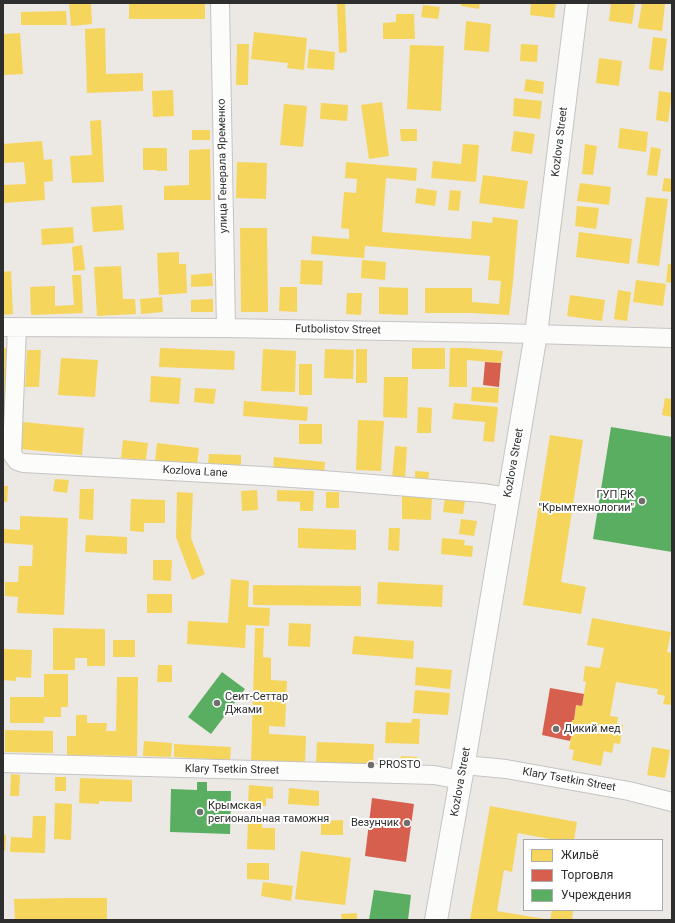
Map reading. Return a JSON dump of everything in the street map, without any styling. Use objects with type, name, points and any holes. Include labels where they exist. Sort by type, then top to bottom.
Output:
[{"type":"main road","name":"Kozlova Street","points":[[436,920],[536,334],[577,3]]},
{"type":"street","name":"улица Генерала Яременко","points":[[220,3],[226,328]]},
{"type":"street","name":"Futbolistov Street","points":[[10,328],[226,328],[672,338]]},
{"type":"street","name":"Kozlova Lane","points":[[10,328],[12,454],[17,461],[23,463],[336,481],[482,493],[508,497]]},
{"type":"street","name":"Klary Tsetkin Street","points":[[3,763],[434,775],[506,769],[621,789],[672,802]]},
{"type":"building: Жильё","points":[[69,3],[91,3],[92,24],[71,26]]},
{"type":"building: Жильё","points":[[129,3],[205,3],[205,19],[129,19]]},
{"type":"building: Жильё","points":[[337,3],[345,3],[347,52],[339,53]]},
{"type":"building: Жильё","points":[[461,3],[480,3],[479,9],[461,6]]},
{"type":"building: Жильё","points":[[531,3],[556,3],[554,18],[530,15]]},
{"type":"building: Жильё","points":[[611,3],[635,3],[632,24],[609,21]]},
{"type":"building: Жильё","points":[[642,3],[665,4],[662,31],[638,28]]},
{"type":"building: Жильё","points":[[423,5],[440,7],[438,19],[421,17]]},
{"type":"building: Жильё","points":[[66,11],[67,25],[21,25],[21,12]]},
{"type":"building: Жильё","points":[[396,14],[414,14],[415,39],[383,39],[383,23],[396,22]]},
{"type":"building: Жильё","points":[[466,21],[491,24],[489,52],[464,50]]},
{"type":"building: Жильё","points":[[105,28],[106,74],[143,73],[143,91],[87,93],[85,29]]},
{"type":"building: Жильё","points":[[254,32],[307,38],[304,70],[287,68],[288,63],[251,59]]},
{"type":"building: Жильё","points":[[20,33],[23,74],[4,75],[3,34]]},
{"type":"building: Жильё","points":[[653,37],[667,39],[663,71],[649,69]]},
{"type":"building: Жильё","points":[[237,44],[249,44],[248,85],[236,85]]},
{"type":"building: Жильё","points":[[521,44],[538,45],[537,62],[520,61]]},
{"type":"building: Жильё","points":[[410,45],[444,46],[441,111],[407,109]]},
{"type":"building: Жильё","points":[[309,49],[335,52],[334,70],[307,68]]},
{"type":"building: Жильё","points":[[599,58],[622,61],[619,86],[596,83]]},
{"type":"building: Жильё","points":[[526,79],[544,82],[543,94],[524,91]]},
{"type":"building: Жильё","points":[[173,90],[174,116],[153,117],[152,91]]},
{"type":"building: Жильё","points":[[659,91],[672,93],[668,122],[656,120]]},
{"type":"building: Жильё","points":[[514,98],[542,101],[540,119],[513,116]]},
{"type":"building: Жильё","points":[[382,102],[389,156],[369,159],[361,105]]},
{"type":"building: Жильё","points":[[321,103],[348,105],[347,121],[320,119]]},
{"type":"building: Жильё","points":[[284,104],[307,106],[303,147],[280,145]]},
{"type":"building: Жильё","points":[[101,120],[104,182],[72,183],[70,156],[92,155],[90,121]]},
{"type":"building: Жильё","points":[[620,128],[648,132],[646,152],[618,148]]},
{"type":"building: Жильё","points":[[400,129],[417,129],[417,141],[401,141]]},
{"type":"building: Жильё","points":[[192,130],[210,130],[210,140],[192,140]]},
{"type":"building: Жильё","points":[[514,131],[535,134],[532,154],[511,151]]},
{"type":"building: Жильё","points":[[42,141],[44,160],[52,159],[53,181],[44,182],[45,200],[3,203],[3,185],[26,184],[24,162],[3,163],[3,144]]},
{"type":"building: Жильё","points":[[463,144],[479,145],[476,182],[431,178],[433,161],[461,164]]},
{"type":"building: Жильё","points":[[585,144],[597,146],[593,175],[582,174]]},
{"type":"building: Жильё","points":[[651,147],[661,149],[657,176],[647,175]]},
{"type":"building: Жильё","points":[[143,148],[167,148],[167,171],[143,170]]},
{"type":"building: Жильё","points":[[210,149],[211,200],[164,200],[164,186],[189,185],[189,150]]},
{"type":"building: Жильё","points":[[237,162],[267,163],[266,199],[236,198]]},
{"type":"building: Жильё","points":[[346,162],[417,168],[416,181],[386,178],[382,232],[471,239],[472,221],[492,223],[493,217],[518,220],[509,315],[425,313],[425,288],[472,288],[472,302],[499,304],[501,281],[488,280],[490,256],[365,246],[364,258],[311,254],[312,236],[349,239],[349,229],[341,228],[344,192],[356,193],[357,179],[345,178]]},
{"type":"building: Жильё","points":[[483,175],[528,181],[524,209],[479,203]]},
{"type":"building: Жильё","points":[[664,178],[672,179],[672,192],[662,191]]},
{"type":"building: Жильё","points":[[580,183],[611,187],[609,205],[577,201]]},
{"type":"building: Жильё","points":[[417,188],[437,191],[435,206],[415,203]]},
{"type":"building: Жильё","points":[[450,190],[461,191],[459,211],[448,210]]},
{"type":"building: Жильё","points":[[646,197],[668,199],[659,266],[637,263]]},
{"type":"building: Жильё","points":[[122,205],[124,230],[93,232],[91,207]]},
{"type":"building: Жильё","points":[[577,206],[599,208],[596,229],[575,226]]},
{"type":"building: Жильё","points":[[73,227],[74,243],[42,245],[41,229]]},
{"type":"building: Жильё","points":[[240,228],[267,228],[268,312],[241,312]]},
{"type":"building: Жильё","points":[[579,232],[632,239],[629,264],[576,257]]},
{"type":"building: Жильё","points":[[82,245],[85,270],[74,271],[72,247]]},
{"type":"building: Жильё","points":[[179,252],[179,264],[186,264],[187,293],[159,295],[157,253]]},
{"type":"building: Жильё","points":[[301,260],[323,261],[322,285],[300,284]]},
{"type":"building: Жильё","points":[[362,260],[386,262],[385,280],[361,278]]},
{"type":"building: Жильё","points":[[668,264],[672,264],[672,283],[666,282]]},
{"type":"building: Жильё","points":[[121,266],[123,299],[135,299],[136,314],[97,316],[94,267]]},
{"type":"building: Жильё","points":[[11,271],[13,314],[3,315],[3,272]]},
{"type":"building: Жильё","points":[[212,273],[213,286],[191,287],[191,275]]},
{"type":"building: Жильё","points":[[72,275],[81,275],[83,313],[31,315],[30,287],[55,286],[55,306],[74,305]]},
{"type":"building: Жильё","points":[[636,280],[666,284],[663,306],[633,302]]},
{"type":"building: Жильё","points":[[280,287],[297,287],[297,312],[279,311]]},
{"type":"building: Жильё","points":[[379,287],[408,288],[408,315],[379,314]]},
{"type":"building: Жильё","points":[[618,290],[631,292],[627,321],[614,319]]},
{"type":"building: Жильё","points":[[347,293],[362,293],[361,315],[346,314]]},
{"type":"building: Жильё","points":[[570,295],[605,300],[602,321],[567,316]]},
{"type":"building: Жильё","points":[[162,297],[163,312],[141,314],[140,299]]},
{"type":"building: Жильё","points":[[213,299],[213,312],[191,312],[191,300]]},
{"type":"building: Жильё","points":[[3,348],[7,348],[4,446],[3,446]]},
{"type":"building: Жильё","points":[[160,348],[235,351],[234,370],[159,367]]},
{"type":"building: Жильё","points":[[412,348],[445,348],[445,369],[412,369]]},
{"type":"building: Жильё","points":[[450,348],[503,351],[501,363],[467,360],[467,387],[449,387]]},
{"type":"building: Жильё","points":[[263,349],[296,351],[295,392],[261,391]]},
{"type":"building: Жильё","points":[[325,349],[354,350],[353,379],[324,378]]},
{"type":"building: Жильё","points":[[356,349],[367,349],[367,383],[356,383]]},
{"type":"building: Жильё","points":[[27,350],[41,350],[39,387],[25,387]]},
{"type":"building: Жильё","points":[[61,358],[98,360],[95,397],[58,395]]},
{"type":"building: Жильё","points":[[299,364],[312,364],[312,395],[299,395]]},
{"type":"building: Жильё","points":[[151,376],[181,378],[179,404],[150,402]]},
{"type":"building: Жильё","points":[[384,377],[408,377],[407,418],[383,417]]},
{"type":"building: Жильё","points":[[472,387],[499,388],[498,403],[471,401]]},
{"type":"building: Жильё","points":[[195,388],[216,389],[214,404],[194,402]]},
{"type":"building: Жильё","points":[[665,398],[672,399],[672,417],[662,415]]},
{"type":"building: Жильё","points":[[244,401],[308,407],[307,421],[243,416]]},
{"type":"building: Жильё","points":[[454,403],[498,407],[494,442],[483,441],[485,422],[452,419]]},
{"type":"building: Жильё","points":[[418,407],[432,408],[431,433],[417,433]]},
{"type":"building: Жильё","points":[[358,420],[384,421],[381,471],[356,470]]},
{"type":"building: Жильё","points":[[23,422],[84,428],[82,455],[20,449]]},
{"type":"building: Жильё","points":[[299,424],[322,424],[322,444],[299,444]]},
{"type":"building: Жильё","points":[[550,435],[583,440],[561,582],[586,587],[581,614],[523,605]]},
{"type":"building: Жильё","points":[[123,440],[148,443],[146,460],[121,458]]},
{"type":"building: Жильё","points":[[157,443],[199,448],[197,465],[155,461]]},
{"type":"building: Жильё","points":[[395,446],[407,447],[405,480],[392,479]]},
{"type":"building: Жильё","points":[[209,454],[241,455],[241,466],[208,465]]},
{"type":"building: Жильё","points":[[274,457],[325,462],[324,474],[273,470]]},
{"type":"building: Жильё","points":[[415,471],[429,472],[428,482],[415,481]]},
{"type":"building: Жильё","points":[[55,479],[69,480],[67,493],[53,491]]},
{"type":"building: Жильё","points":[[3,486],[8,486],[7,502],[3,502]]},
{"type":"building: Жильё","points":[[80,489],[94,489],[93,520],[79,519]]},
{"type":"building: Жильё","points":[[257,490],[258,510],[242,511],[241,491]]},
{"type":"building: Жильё","points":[[277,490],[314,491],[313,511],[300,511],[300,502],[277,501]]},
{"type":"building: Жильё","points":[[177,492],[193,493],[191,538],[205,574],[192,580],[176,537]]},
{"type":"building: Жильё","points":[[326,492],[339,492],[339,508],[326,508]]},
{"type":"building: Жильё","points":[[402,495],[432,496],[431,520],[402,519]]},
{"type":"building: Жильё","points":[[445,498],[465,501],[463,514],[443,512]]},
{"type":"building: Жильё","points":[[131,499],[165,500],[165,523],[144,523],[144,532],[130,531]]},
{"type":"building: Жильё","points":[[20,516],[68,518],[64,615],[17,613],[18,597],[5,596],[5,582],[18,582],[19,566],[32,566],[33,545],[3,543],[3,529],[20,530]]},
{"type":"building: Жильё","points":[[461,519],[477,521],[474,536],[459,534]]},
{"type":"building: Жильё","points":[[298,528],[356,530],[356,550],[298,548]]},
{"type":"building: Жильё","points":[[389,528],[400,528],[399,551],[388,550]]},
{"type":"building: Жильё","points":[[86,535],[127,537],[127,554],[85,552]]},
{"type":"building: Жильё","points":[[442,538],[465,540],[464,545],[473,546],[472,557],[441,554]]},
{"type":"building: Жильё","points":[[153,560],[172,560],[171,581],[153,580]]},
{"type":"building: Жильё","points":[[231,579],[249,581],[248,607],[270,608],[269,626],[246,625],[245,648],[187,644],[188,621],[228,623]]},
{"type":"building: Жильё","points":[[378,582],[443,585],[442,607],[377,604]]},
{"type":"building: Жильё","points":[[253,585],[361,586],[361,606],[253,605]]},
{"type":"building: Жильё","points":[[147,594],[172,594],[172,613],[147,613]]},
{"type":"building: Жильё","points":[[592,618],[671,632],[667,652],[672,653],[672,705],[663,704],[665,696],[657,694],[658,689],[616,682],[610,716],[618,717],[617,724],[623,725],[620,744],[614,743],[612,753],[604,751],[601,766],[572,760],[574,750],[569,749],[572,733],[570,733],[572,720],[574,720],[576,705],[582,706],[586,682],[583,681],[585,666],[600,668],[604,648],[587,645]]},
{"type":"building: Жильё","points":[[289,623],[311,624],[310,647],[288,646]]},
{"type":"building: Жильё","points":[[53,628],[105,629],[105,666],[87,666],[87,658],[75,658],[75,670],[53,670]]},
{"type":"building: Жильё","points":[[255,628],[264,628],[263,657],[271,658],[271,680],[287,681],[285,727],[269,726],[269,734],[306,736],[305,763],[251,761]]},
{"type":"building: Жильё","points":[[354,636],[414,641],[413,659],[352,654]]},
{"type":"building: Жильё","points":[[113,640],[135,640],[135,657],[113,657]]},
{"type":"building: Жильё","points":[[3,649],[32,650],[31,678],[16,677],[16,681],[3,680]]},
{"type":"building: Жильё","points":[[158,665],[172,665],[172,682],[157,682]]},
{"type":"building: Жильё","points":[[416,667],[452,670],[450,689],[415,685]]},
{"type":"building: Жильё","points":[[44,674],[68,674],[68,707],[61,707],[61,717],[44,717],[44,723],[10,723],[10,697],[44,697]]},
{"type":"building: Жильё","points":[[117,677],[138,677],[137,756],[67,755],[67,736],[76,736],[76,715],[87,715],[87,723],[107,723],[106,731],[116,731]]},
{"type":"building: Жильё","points":[[415,690],[450,693],[448,715],[413,713]]},
{"type":"building: Жильё","points":[[412,719],[420,719],[419,744],[385,743],[386,722],[411,723]]},
{"type":"building: Жильё","points":[[5,730],[53,731],[53,753],[5,752]]},
{"type":"building: Жильё","points":[[144,741],[172,743],[171,757],[143,756]]},
{"type":"building: Жильё","points":[[317,742],[374,744],[373,765],[316,762]]},
{"type":"building: Жильё","points":[[174,744],[231,747],[230,760],[174,757]]},
{"type":"building: Жильё","points":[[652,747],[670,750],[665,778],[647,775]]},
{"type":"building: Жильё","points":[[401,756],[418,757],[417,767],[400,766]]},
{"type":"building: Жильё","points":[[11,774],[20,775],[19,796],[10,796]]},
{"type":"building: Жильё","points":[[55,777],[66,777],[66,791],[55,791]]},
{"type":"building: Жильё","points":[[80,778],[132,780],[132,802],[99,801],[99,804],[79,803]]},
{"type":"building: Жильё","points":[[249,785],[273,787],[273,799],[266,798],[266,806],[248,805]]},
{"type":"building: Жильё","points":[[289,788],[319,791],[319,806],[288,804]]},
{"type":"building: Жильё","points":[[55,803],[72,804],[71,840],[54,839]]},
{"type":"building: Жильё","points":[[490,806],[577,822],[574,839],[550,839],[518,833],[512,872],[504,870],[497,911],[545,920],[470,920]]},
{"type":"building: Жильё","points":[[33,816],[46,816],[45,853],[10,852],[11,837],[32,838]]},
{"type":"building: Жильё","points":[[248,818],[263,818],[262,828],[275,828],[275,850],[247,849]]},
{"type":"building: Жильё","points":[[343,820],[343,835],[321,835],[321,821]]},
{"type":"building: Жильё","points":[[3,834],[6,835],[5,851],[3,851]]},
{"type":"building: Жильё","points":[[301,851],[351,858],[345,905],[295,899]]},
{"type":"building: Жильё","points":[[247,863],[269,863],[269,880],[247,879]]},
{"type":"building: Жильё","points":[[263,882],[293,886],[291,901],[261,896]]},
{"type":"building: Жильё","points":[[107,898],[107,920],[15,920],[14,899]]},
{"type":"building: Жильё","points":[[552,911],[573,911],[572,920],[550,920]]},
{"type":"building: Жильё","points":[[357,913],[357,920],[342,920],[341,914]]},
{"type":"building: Торговля","points":[[485,362],[501,363],[499,387],[483,385]]},
{"type":"building: Торговля","points":[[550,688],[584,694],[582,706],[576,705],[574,720],[572,720],[570,733],[572,733],[570,741],[542,735]]},
{"type":"building: Торговля","points":[[372,798],[414,804],[406,862],[365,856]]},
{"type":"building: Учреждения","points":[[611,427],[672,437],[672,552],[593,539]]},
{"type":"building: Учреждения","name":"Сеит-Сеттар Джами","points":[[222,672],[245,689],[211,734],[188,717]]},
{"type":"building: Учреждения","name":"Крымская региональная таможня","points":[[197,782],[207,782],[207,791],[231,791],[230,834],[170,832],[171,789],[197,790]]},
{"type":"building: Учреждения","points":[[374,890],[411,895],[408,920],[369,920]]},
{"type":"place","name":"ГУП РК \"Крымтехнологии\"","points":[[642,501]]},
{"type":"place","name":"Сеит-Сеттар Джами","points":[[217,703]]},
{"type":"place","name":"Дикий мед","points":[[556,729]]},
{"type":"place","name":"PROSTO","points":[[371,765]]},
{"type":"place","name":"Крымская региональная таможня","points":[[200,812]]},
{"type":"place","name":"Везунчик","points":[[407,823]]}]
